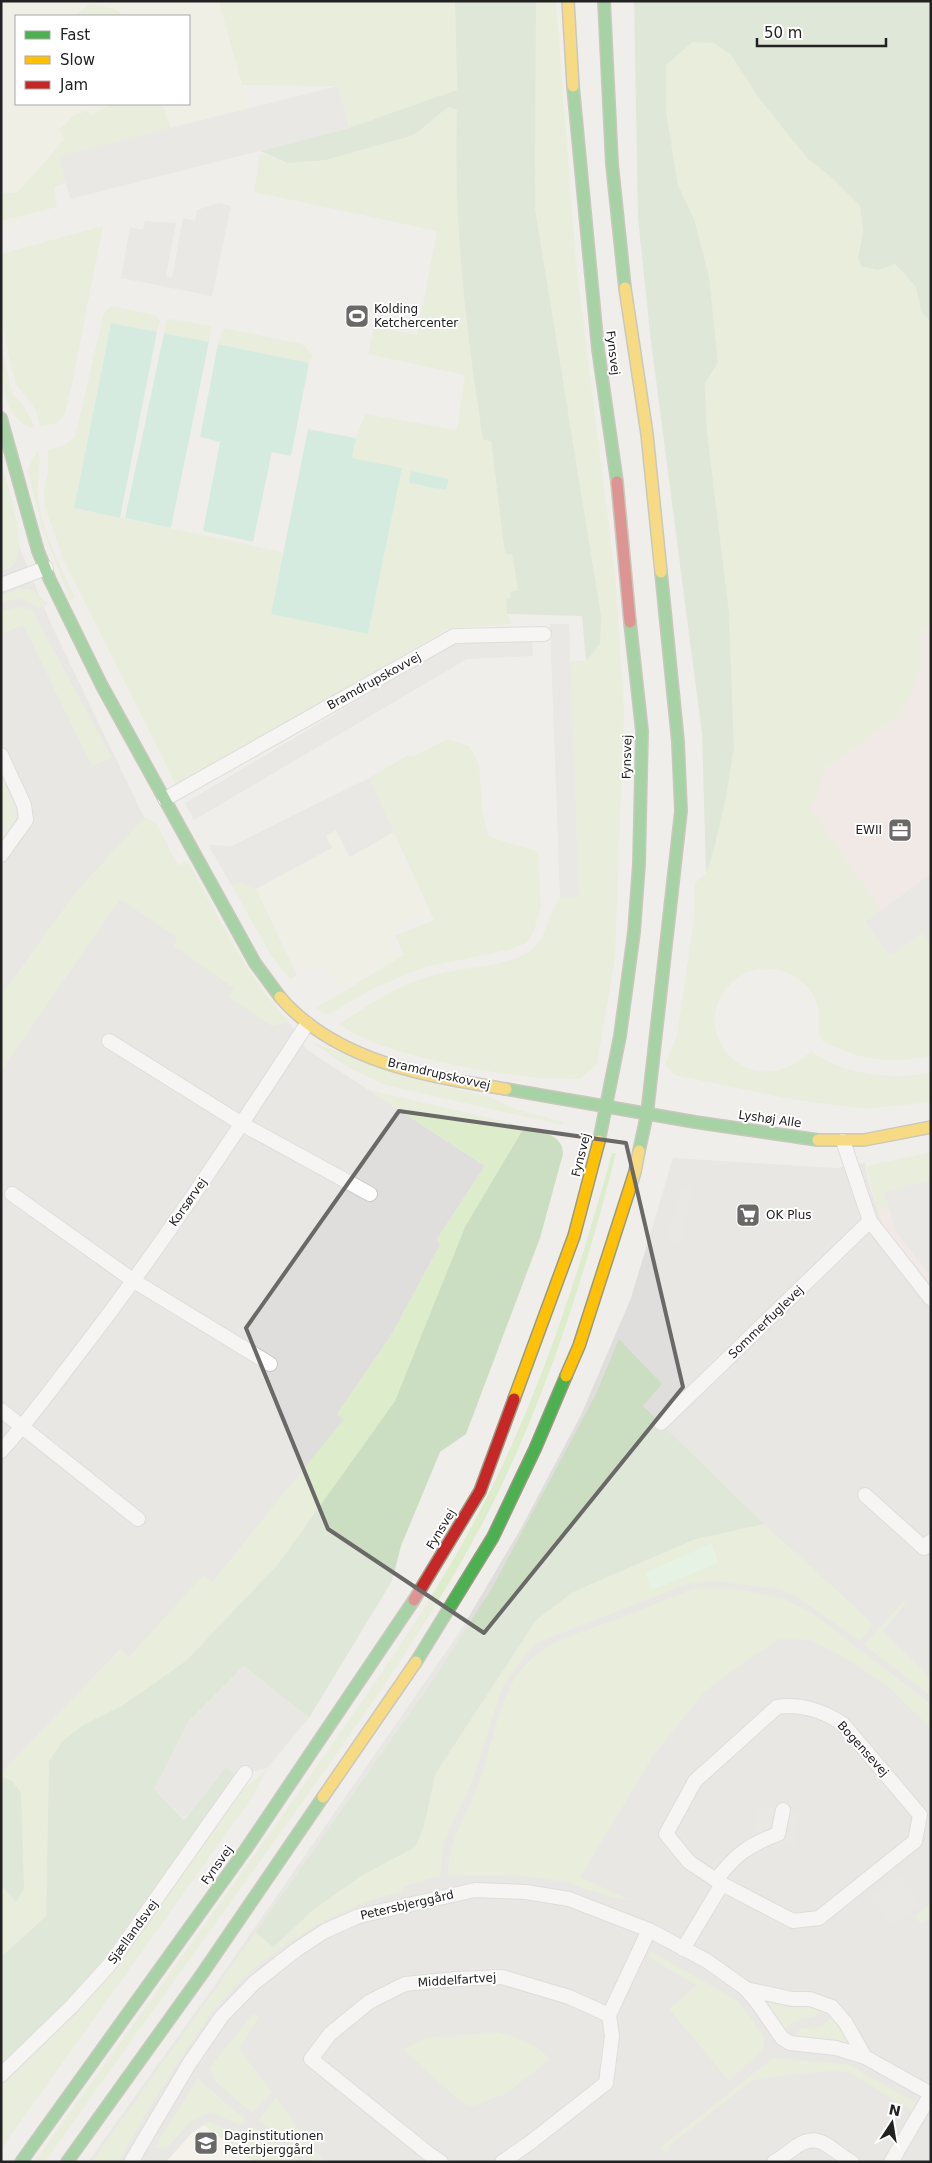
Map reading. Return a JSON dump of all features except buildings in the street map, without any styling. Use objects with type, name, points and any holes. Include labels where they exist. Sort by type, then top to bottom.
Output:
[{"type":"main road","name":"Fynsvej","points":[[21,2162],[246,1849],[393,1634],[480,1491],[574,1236],[606,1107],[620,1036],[634,932],[639,864],[642,731],[620,503],[597,339],[572,78],[568,1]]},
{"type":"main road","name":"Fynsvej","points":[[67,2162],[202,1974],[409,1673],[493,1537],[535,1449],[579,1346],[635,1172],[646,1114],[681,811],[678,742],[647,434],[626,300],[612,164],[604,1]]},
{"type":"main road","name":"Bramdrupskovvej","points":[[1,418],[30,522],[46,568],[102,686],[270,987],[285,1005],[307,1024],[352,1050],[402,1067],[431,1075],[606,1107]]},
{"type":"main road","name":"Lyshøj Alle","points":[[606,1107],[799,1138],[843,1142],[931,1128]]},
{"type":"street","points":[[1,585],[46,568]]},
{"type":"street","name":"Bramdrupskovvej","points":[[164,799],[454,636],[544,634]]},
{"type":"street","points":[[1,755],[24,805],[26,820],[1,855]]},
{"type":"street","name":"Korsørvej","points":[[1,1450],[22,1427],[134,1281],[242,1124],[307,1024]]},
{"type":"street","points":[[109,1041],[242,1124],[370,1194]]},
{"type":"street","points":[[843,1142],[870,1221],[931,1299]]},
{"type":"street","points":[[12,1194],[134,1281],[270,1364]]},
{"type":"street","name":"Sommerfuglevej","points":[[661,1423],[870,1221]]},
{"type":"street","points":[[1,1410],[138,1519]]},
{"type":"street","points":[[865,1495],[924,1548],[931,1541]]},
{"type":"street","name":"Bogensevej","points":[[792,1704],[829,1715],[844,1724],[920,1815],[915,1841],[819,1918],[793,1920],[719,1882],[689,1862],[666,1834],[695,1781],[777,1707],[792,1704]]},
{"type":"street","name":"Sjællandsvej","points":[[1,2076],[72,2006],[110,1964],[245,1773]]},
{"type":"street","points":[[683,1949],[730,1862],[754,1843],[778,1834],[783,1810]]},
{"type":"street","name":"Petersbjerggård","points":[[131,2162],[189,2064],[222,2016],[254,1983],[296,1950],[334,1927],[359,1916],[476,1890],[526,1892],[569,1899],[650,1930],[707,1961],[745,1988],[782,2038],[790,2043],[836,2048],[865,2057],[931,2094]]},
{"type":"street","points":[[502,2162],[532,2142],[606,2083],[612,2036],[609,2015],[650,1930]]},
{"type":"street","name":"Middelfartvej","points":[[441,2162],[312,2059],[330,2034],[369,2002],[405,1984],[456,1978],[502,1977],[569,1997],[609,2015]]},
{"type":"street","name":"Petersbjerggård","points":[[745,1988],[792,1999],[810,1999],[832,2007],[845,2022],[865,2057]]},
{"type":"street","points":[[891,2162],[931,2094]]},
{"type":"street","points":[[774,2162],[806,2140],[818,2140],[829,2145],[852,2162]]},
{"type":"highlighted area","points":[[399,1111],[626,1143],[683,1387],[484,1633],[328,1529],[246,1328]]},
{"type":"shaded area","points":[[338,86],[349,128],[70,199],[59,156]]},
{"type":"shaded area","points":[[219,203],[231,206],[212,296],[121,278],[130,227],[143,230],[145,221],[176,223],[166,276],[172,278],[183,218],[195,221],[197,210]]},
{"type":"shaded area","points":[[931,441],[931,1006],[772,780]]},
{"type":"shaded area","points":[[1,478],[16,539],[51,624],[144,817],[156,823],[178,866],[267,999],[289,1022],[306,1049],[485,1166],[437,1239],[440,1245],[392,1334],[338,1413],[345,1419],[212,1583],[203,1576],[129,1658],[120,1650],[1,1773]]},
{"type":"shaded area","points":[[550,624],[569,624],[579,897],[560,898]]},
{"type":"shaded area","points":[[532,639],[533,656],[467,659],[194,820],[185,803],[456,642]]},
{"type":"shaded area","points":[[369,778],[394,832],[350,857],[336,830],[326,836],[332,848],[256,889],[240,882],[232,886],[208,845],[232,846]]},
{"type":"shaded area","points":[[931,874],[931,944],[923,933],[890,956],[865,922]]},
{"type":"shaded area","points":[[673,1158],[836,1168],[865,1163],[869,1184],[883,1225],[931,1285],[931,2162],[88,2162],[217,1982],[459,1633],[520,1530],[581,1415],[631,1298]]},
{"type":"shaded area","points":[[931,1174],[931,1285],[883,1225],[870,1184]]},
{"type":"shaded area","points":[[931,1180],[931,1276],[896,1232],[884,1192]]},
{"type":"shaded area","points":[[693,1184],[681,1243],[666,1242],[681,1186]]},
{"type":"shaded area","points":[[244,1666],[309,1718],[267,1768],[236,1776],[226,1768],[184,1819],[153,1788],[188,1722]]},
{"type":"shaded area","points":[[757,1806],[799,1811],[795,1847],[753,1842]]},
{"type":"shaded area","points":[[899,1875],[921,1905],[892,1926],[870,1896]]},
{"type":"shaded area","name":"Daginstitutionen Peterbjerggård","points":[[204,2125],[254,2162],[166,2162],[192,2133]]},
{"type":"green space","points":[[1,1],[219,1],[242,85],[251,108],[59,156],[54,187],[57,207],[1,230]]},
{"type":"green space","points":[[219,1],[455,1],[457,90],[417,107],[349,128],[338,86],[242,85]]},
{"type":"green space","points":[[455,1],[536,1],[535,208],[601,615],[600,644],[586,661],[582,616],[507,614],[506,598],[511,598],[510,592],[518,590],[512,554],[505,554],[491,441],[483,440],[471,358],[459,234],[456,152],[457,110],[448,107],[414,135],[325,160],[287,163],[260,151],[349,128],[457,90]]},
{"type":"green space","points":[[536,1],[556,1],[576,264],[616,583],[624,713],[615,958],[597,1064],[580,1079],[522,1076],[426,1059],[376,1044],[339,1024],[383,997],[418,980],[441,973],[495,964],[519,957],[528,952],[540,940],[555,905],[560,898],[579,897],[570,661],[586,661],[601,615],[535,208]]},
{"type":"green space","points":[[634,1],[931,1],[931,322],[921,312],[916,287],[895,264],[878,270],[861,266],[858,257],[863,233],[860,206],[831,177],[807,158],[761,101],[731,55],[714,43],[693,42],[666,65],[666,111],[678,185],[694,219],[709,276],[718,362],[705,384],[707,431],[729,612],[734,748],[725,803],[712,857],[706,873],[702,734],[650,334],[638,218]]},
{"type":"green space","points":[[90,4],[115,9],[122,15],[76,15]]},
{"type":"green space","points":[[693,42],[714,43],[731,55],[761,101],[807,158],[831,177],[860,206],[863,233],[858,257],[878,270],[894,264],[916,287],[921,312],[931,322],[931,624],[920,632],[919,674],[909,698],[895,718],[825,768],[816,799],[808,805],[881,910],[865,922],[890,956],[923,933],[931,944],[931,1056],[907,1060],[872,1059],[849,1053],[827,1044],[821,1039],[818,1029],[819,1014],[813,994],[798,979],[779,970],[759,969],[750,971],[730,984],[717,1006],[715,1026],[721,1043],[732,1058],[748,1068],[768,1071],[789,1066],[811,1051],[838,1066],[869,1074],[900,1076],[931,1073],[931,1102],[865,1109],[790,1099],[674,1075],[665,1065],[677,1035],[694,919],[695,883],[706,873],[712,857],[725,803],[734,748],[729,612],[707,431],[705,384],[718,362],[709,276],[694,219],[678,186],[666,111],[666,65]]},
{"type":"green space","points":[[108,105],[162,105],[171,128],[59,156],[66,183],[54,187],[57,207],[4,220],[1,223],[1,193],[17,193],[64,140],[60,129],[75,115],[87,111],[92,116]]},
{"type":"green space","points":[[448,107],[457,110],[456,152],[459,234],[466,317],[477,399],[483,440],[491,441],[505,554],[512,553],[518,591],[511,598],[506,598],[507,614],[512,624],[449,628],[177,787],[64,561],[45,507],[44,491],[48,472],[48,450],[63,446],[75,437],[104,312],[112,306],[157,316],[160,320],[157,332],[111,323],[74,508],[283,552],[271,614],[368,633],[402,469],[352,458],[356,438],[365,414],[457,430],[465,375],[368,354],[374,327],[417,335],[437,231],[254,192],[260,153],[287,163],[414,135]]},
{"type":"green space","points":[[103,226],[64,416],[56,423],[40,426],[35,409],[16,384],[9,358],[1,313],[1,254]]},
{"type":"green space","points":[[169,319],[211,326],[209,342],[164,333],[166,321]]},
{"type":"green space","points":[[111,323],[157,332],[120,518],[74,508]]},
{"type":"green space","points":[[224,328],[302,344],[313,356],[309,363],[218,344]]},
{"type":"green space","points":[[164,333],[209,342],[171,528],[125,518]]},
{"type":"green space","points":[[1,344],[12,393],[23,405],[34,428],[14,416],[9,405],[2,381]]},
{"type":"green space","points":[[218,344],[309,363],[291,456],[272,452],[253,542],[203,531],[220,442],[200,437]]},
{"type":"green space","points":[[308,429],[356,438],[352,458],[402,468],[368,634],[271,614]]},
{"type":"green space","points":[[38,451],[40,510],[52,549],[75,598],[70,600],[43,530],[28,470]]},
{"type":"green space","points":[[1,461],[19,539],[16,561],[12,566],[1,572]]},
{"type":"green space","points":[[411,471],[449,479],[446,490],[409,483]]},
{"type":"green space","points":[[20,588],[33,590],[48,604],[38,609],[25,601],[17,599],[1,603],[1,596]]},
{"type":"green space","points":[[18,607],[32,610],[112,758],[92,766],[23,625],[1,634],[1,611]]},
{"type":"green space","points":[[447,739],[469,746],[479,763],[482,808],[488,835],[538,852],[541,906],[534,931],[526,943],[512,949],[425,967],[372,989],[328,1015],[316,1008],[404,955],[395,936],[434,920],[369,778],[408,755],[414,756]]},
{"type":"green space","points":[[1,773],[16,807],[18,817],[1,841]]},
{"type":"green space","points":[[145,817],[156,823],[178,866],[187,860],[246,965],[273,1004],[289,1022],[272,1026],[229,997],[234,988],[174,946],[177,937],[120,899],[1,1071],[1,996],[76,892]]},
{"type":"green space","points":[[336,830],[350,857],[394,832],[399,855],[408,873],[417,882],[418,891],[428,910],[401,924],[390,936],[400,957],[340,989],[328,968],[299,972],[256,889],[332,849],[326,836]]},
{"type":"green space","points":[[240,882],[256,889],[297,975],[290,979],[271,955],[232,886]]},
{"type":"green space","points":[[312,1042],[405,1077],[490,1097],[515,1109],[564,1122],[562,1125],[385,1085],[349,1068]]},
{"type":"green space","points":[[369,1090],[515,1124],[522,1131],[465,1227],[395,1401],[279,1563],[186,1661],[123,1705],[81,1726],[49,1761],[46,1916],[1,1957],[1,1773],[121,1649],[129,1657],[203,1575],[212,1582],[344,1419],[337,1414],[392,1334],[440,1245],[437,1239],[485,1166]]},
{"type":"green space","points":[[522,1131],[537,1131],[553,1136],[560,1143],[563,1150],[540,1238],[466,1434],[440,1452],[401,1546],[392,1581],[309,1718],[244,1666],[188,1722],[154,1789],[184,1820],[226,1767],[236,1776],[100,1964],[81,1987],[1,2066],[1,1957],[46,1916],[49,1761],[63,1741],[81,1726],[123,1705],[186,1661],[279,1563],[395,1401],[465,1227]]},
{"type":"green space","points":[[931,1152],[931,1180],[884,1192],[889,1209],[878,1208],[866,1166]]},
{"type":"green space","points":[[612,1153],[616,1153],[590,1248],[542,1392],[502,1484],[457,1569],[408,1649],[356,1727],[45,2162],[34,2162],[351,1718],[402,1642],[450,1565],[493,1485],[529,1404],[560,1322],[588,1238]]},
{"type":"green space","points":[[619,1339],[662,1384],[643,1406],[764,1524],[695,1539],[573,1592],[536,1620],[435,1774],[424,1826],[415,1847],[361,1876],[314,1909],[273,1947],[256,1932],[433,1680],[492,1588],[595,1396]]},
{"type":"green space","points":[[764,1524],[873,1624],[860,1641],[794,1595],[779,1589],[717,1581],[687,1584],[536,1643],[525,1654],[502,1688],[472,1782],[443,1843],[440,1876],[404,1886],[403,1891],[371,1900],[325,1921],[265,1960],[231,1991],[203,2025],[148,2110],[119,2162],[92,2162],[256,1932],[274,1947],[314,1909],[361,1876],[415,1847],[424,1826],[435,1774],[536,1620],[573,1592],[695,1539]]},
{"type":"green space","points":[[712,1543],[718,1563],[652,1590],[645,1573]]},
{"type":"green space","points":[[697,1588],[730,1588],[782,1598],[812,1613],[931,1704],[931,1728],[890,1688],[848,1659],[810,1640],[780,1639],[748,1659],[705,1691],[653,1756],[580,1877],[630,1900],[567,1883],[538,1878],[493,1875],[448,1876],[451,1850],[480,1780],[504,1700],[516,1677],[526,1664],[550,1646],[564,1639]]},
{"type":"green space","points":[[904,1601],[906,1603],[883,1631],[931,1678],[931,1696],[864,1645]]},
{"type":"green space","points":[[268,1768],[253,1796],[1,2149],[1,2084],[44,2042],[144,1927],[243,1790]]},
{"type":"green space","points":[[1,1776],[12,1781],[21,1793],[24,1889],[16,1902],[1,1885]]},
{"type":"green space","points":[[931,1904],[931,1916],[921,1924],[915,1916]]},
{"type":"green space","points":[[650,1951],[738,2001],[765,2039],[763,2049],[729,2081],[669,2009],[697,1985],[648,1957]]},
{"type":"green space","points":[[768,2001],[824,2009],[815,2016],[795,2021],[783,2030],[774,2018]]},
{"type":"green space","points":[[253,2014],[259,2017],[239,2049],[272,2092],[252,2113],[215,2081],[209,2069]]},
{"type":"green space","points":[[834,2016],[840,2022],[849,2044],[792,2037],[800,2029],[821,2027]]},
{"type":"green space","points":[[498,2032],[526,2042],[550,2059],[505,2094],[472,2106],[461,2102],[404,2050],[424,2038]]},
{"type":"green space","points":[[773,2058],[847,2064],[918,2104],[913,2111],[848,2072],[826,2071],[752,2080],[670,2145],[667,2154],[661,2147]]},
{"type":"green space","points":[[198,2078],[244,2117],[245,2122],[237,2124],[211,2112],[191,2121],[167,2148],[160,2149],[155,2147]]},
{"type":"green space","points":[[276,2097],[311,2147],[325,2162],[313,2162],[259,2120]]},
{"type":"green space","points":[[207,2122],[244,2135],[254,2127],[301,2162],[254,2162],[204,2125]]},
{"type":"traffic: fast","points":[[604,1],[612,164],[625,288]]},
{"type":"traffic: fast","points":[[573,86],[598,349],[617,482]]},
{"type":"traffic: fast","points":[[1,418],[38,551],[50,580],[102,686],[255,963],[280,997]]},
{"type":"traffic: fast","points":[[639,1151],[647,1114],[681,811],[678,742],[661,572]]},
{"type":"traffic: fast","points":[[599,1141],[620,1036],[634,932],[639,864],[642,731],[630,622]]},
{"type":"traffic: fast","points":[[506,1089],[695,1122],[818,1140]]},
{"type":"traffic: fast","points":[[416,1662],[493,1537],[535,1449],[566,1376]]},
{"type":"traffic: fast","points":[[21,2162],[246,1849],[414,1600]]},
{"type":"traffic: fast","points":[[67,2162],[202,1974],[323,1797]]},
{"type":"traffic: slow","points":[[568,1],[573,86]]},
{"type":"traffic: slow","points":[[625,288],[647,434],[661,572]]},
{"type":"traffic: slow","points":[[280,997],[303,1019],[328,1037],[355,1051],[414,1071],[506,1089]]},
{"type":"traffic: slow","points":[[818,1140],[864,1140],[931,1127]]},
{"type":"traffic: slow","points":[[514,1399],[574,1236],[599,1141]]},
{"type":"traffic: slow","points":[[566,1376],[579,1346],[635,1172],[639,1151]]},
{"type":"traffic: slow","points":[[323,1797],[416,1662]]},
{"type":"traffic: jam","points":[[617,482],[630,622]]},
{"type":"traffic: jam","points":[[414,1600],[480,1491],[514,1399]]},
{"type":"place","name":"Kolding Ketchercenter","points":[[357,316]]},
{"type":"place","name":"EWII","points":[[900,830]]},
{"type":"place","name":"OK Plus","points":[[748,1215]]},
{"type":"place","name":"Daginstitutionen Peterbjerggård","points":[[206,2143]]}]
